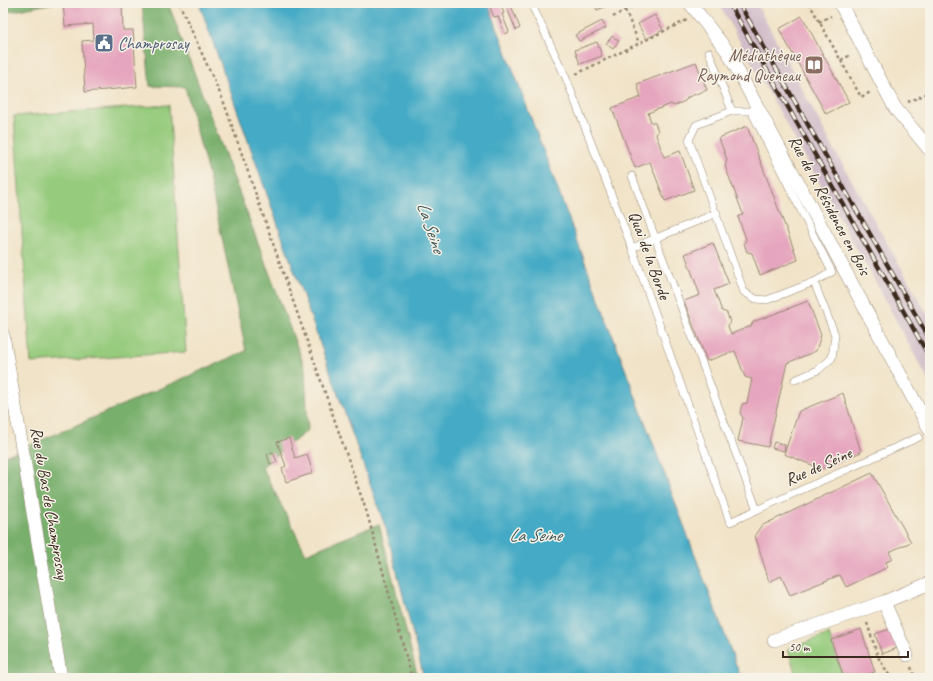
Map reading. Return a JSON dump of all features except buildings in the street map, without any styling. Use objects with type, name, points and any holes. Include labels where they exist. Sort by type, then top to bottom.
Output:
[{"type":"street","name":"Rue de la Résidence en Bois","points":[[690,3],[728,52],[924,434]]},
{"type":"street","points":[[840,3],[895,108],[930,150]]},
{"type":"street","name":"Rue du Bas de Champrosay","points":[[3,335],[61,678]]},
{"type":"street","points":[[774,640],[884,602],[930,583]]},
{"type":"street","points":[[884,602],[907,655]]},
{"type":"lane","name":"Quai de la Borde","points":[[531,3],[566,78],[632,248],[730,522]]},
{"type":"lane","points":[[709,52],[732,111]]},
{"type":"lane","points":[[732,111],[751,111],[832,272],[814,282],[767,300],[756,299],[744,292],[717,213],[689,140],[696,125],[732,111]]},
{"type":"lane","points":[[632,176],[757,510]]},
{"type":"lane","points":[[632,248],[717,213]]},
{"type":"lane","points":[[795,380],[818,370],[832,358],[835,335],[814,282]]},
{"type":"lane","name":"Rue de Seine","points":[[730,522],[924,434]]},
{"type":"path","points":[[179,3],[223,100],[367,513],[412,678]]},
{"type":"path","points":[[613,16],[625,10],[648,3]]},
{"type":"path","points":[[809,3],[861,97],[884,86]]},
{"type":"path","points":[[625,10],[639,43]]},
{"type":"path","points":[[566,78],[688,19]]},
{"type":"path","points":[[895,108],[930,92]]},
{"type":"path","points":[[862,610],[878,657],[892,678]]},
{"type":"shaded area","points":[[718,3],[756,3],[834,149],[930,319],[930,384],[875,281]]},
{"type":"green space","points":[[3,3],[54,3],[3,13]]},
{"type":"green space","points":[[142,3],[168,3],[305,368],[308,430],[262,467],[306,554],[379,524],[418,678],[3,678],[3,457],[246,351],[209,177],[185,87],[150,86]]},
{"type":"green space","points":[[169,105],[186,352],[31,363],[14,116]]},
{"type":"green space","points":[[829,634],[844,678],[797,678],[788,649]]},
{"type":"water","name":"La Seine","points":[[199,3],[488,3],[741,678],[424,678],[386,529]]},
{"type":"railway","points":[[729,3],[930,358]]},
{"type":"railway","points":[[739,3],[930,340]]},
{"type":"place","name":"Champrosay","points":[[104,43]]},
{"type":"place","name":"Médiathèque Raymond Queneau","points":[[814,65]]}]
